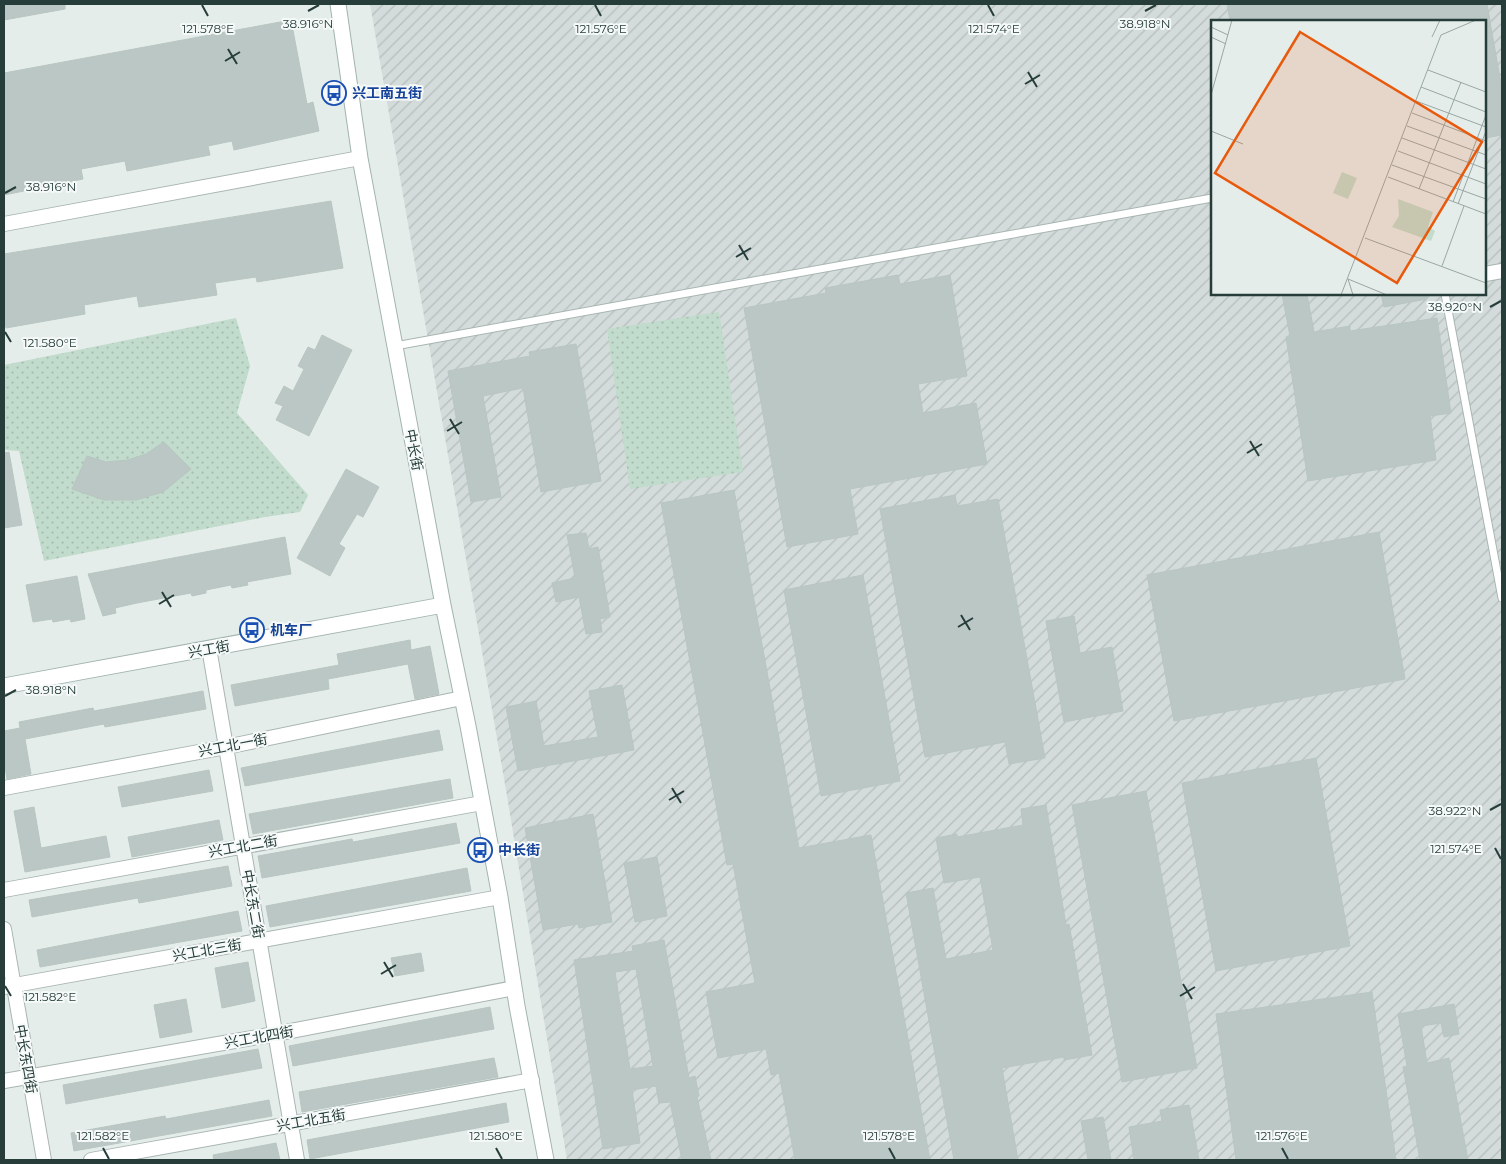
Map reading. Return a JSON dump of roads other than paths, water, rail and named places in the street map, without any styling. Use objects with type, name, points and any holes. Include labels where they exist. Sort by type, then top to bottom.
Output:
[{"type":"street","name":"中长街","points":[[338,4],[360,158],[443,605],[500,897],[514,988],[546,1160]]},
{"type":"street","points":[[4,224],[360,158]]},
{"type":"street","points":[[1486,274],[1502,271]]},
{"type":"street","name":"兴工街","points":[[4,686],[443,605]]},
{"type":"street","name":"中长东二街","points":[[209,648],[297,1160]]},
{"type":"street","name":"兴工北一街","points":[[4,788],[226,747],[462,698]]},
{"type":"street","name":"兴工北二街","points":[[4,890],[482,803]]},
{"type":"street","name":"兴工北三街","points":[[9,986],[500,897]]},
{"type":"street","name":"中长东四街","points":[[4,929],[9,986],[29,1076],[44,1160]]},
{"type":"street","name":"兴工北四街","points":[[4,1081],[275,1034],[514,988]]},
{"type":"street","name":"兴工北五街","points":[[91,1160],[532,1080]]},
{"type":"lane","points":[[395,346],[1211,198]]},
{"type":"lane","points":[[1445,295],[1502,598]]},
{"type":"place","name":"兴工南五街","points":[[334,93]]},
{"type":"place","name":"机车厂","points":[[252,630]]},
{"type":"place","name":"中长街","points":[[480,850]]}]
